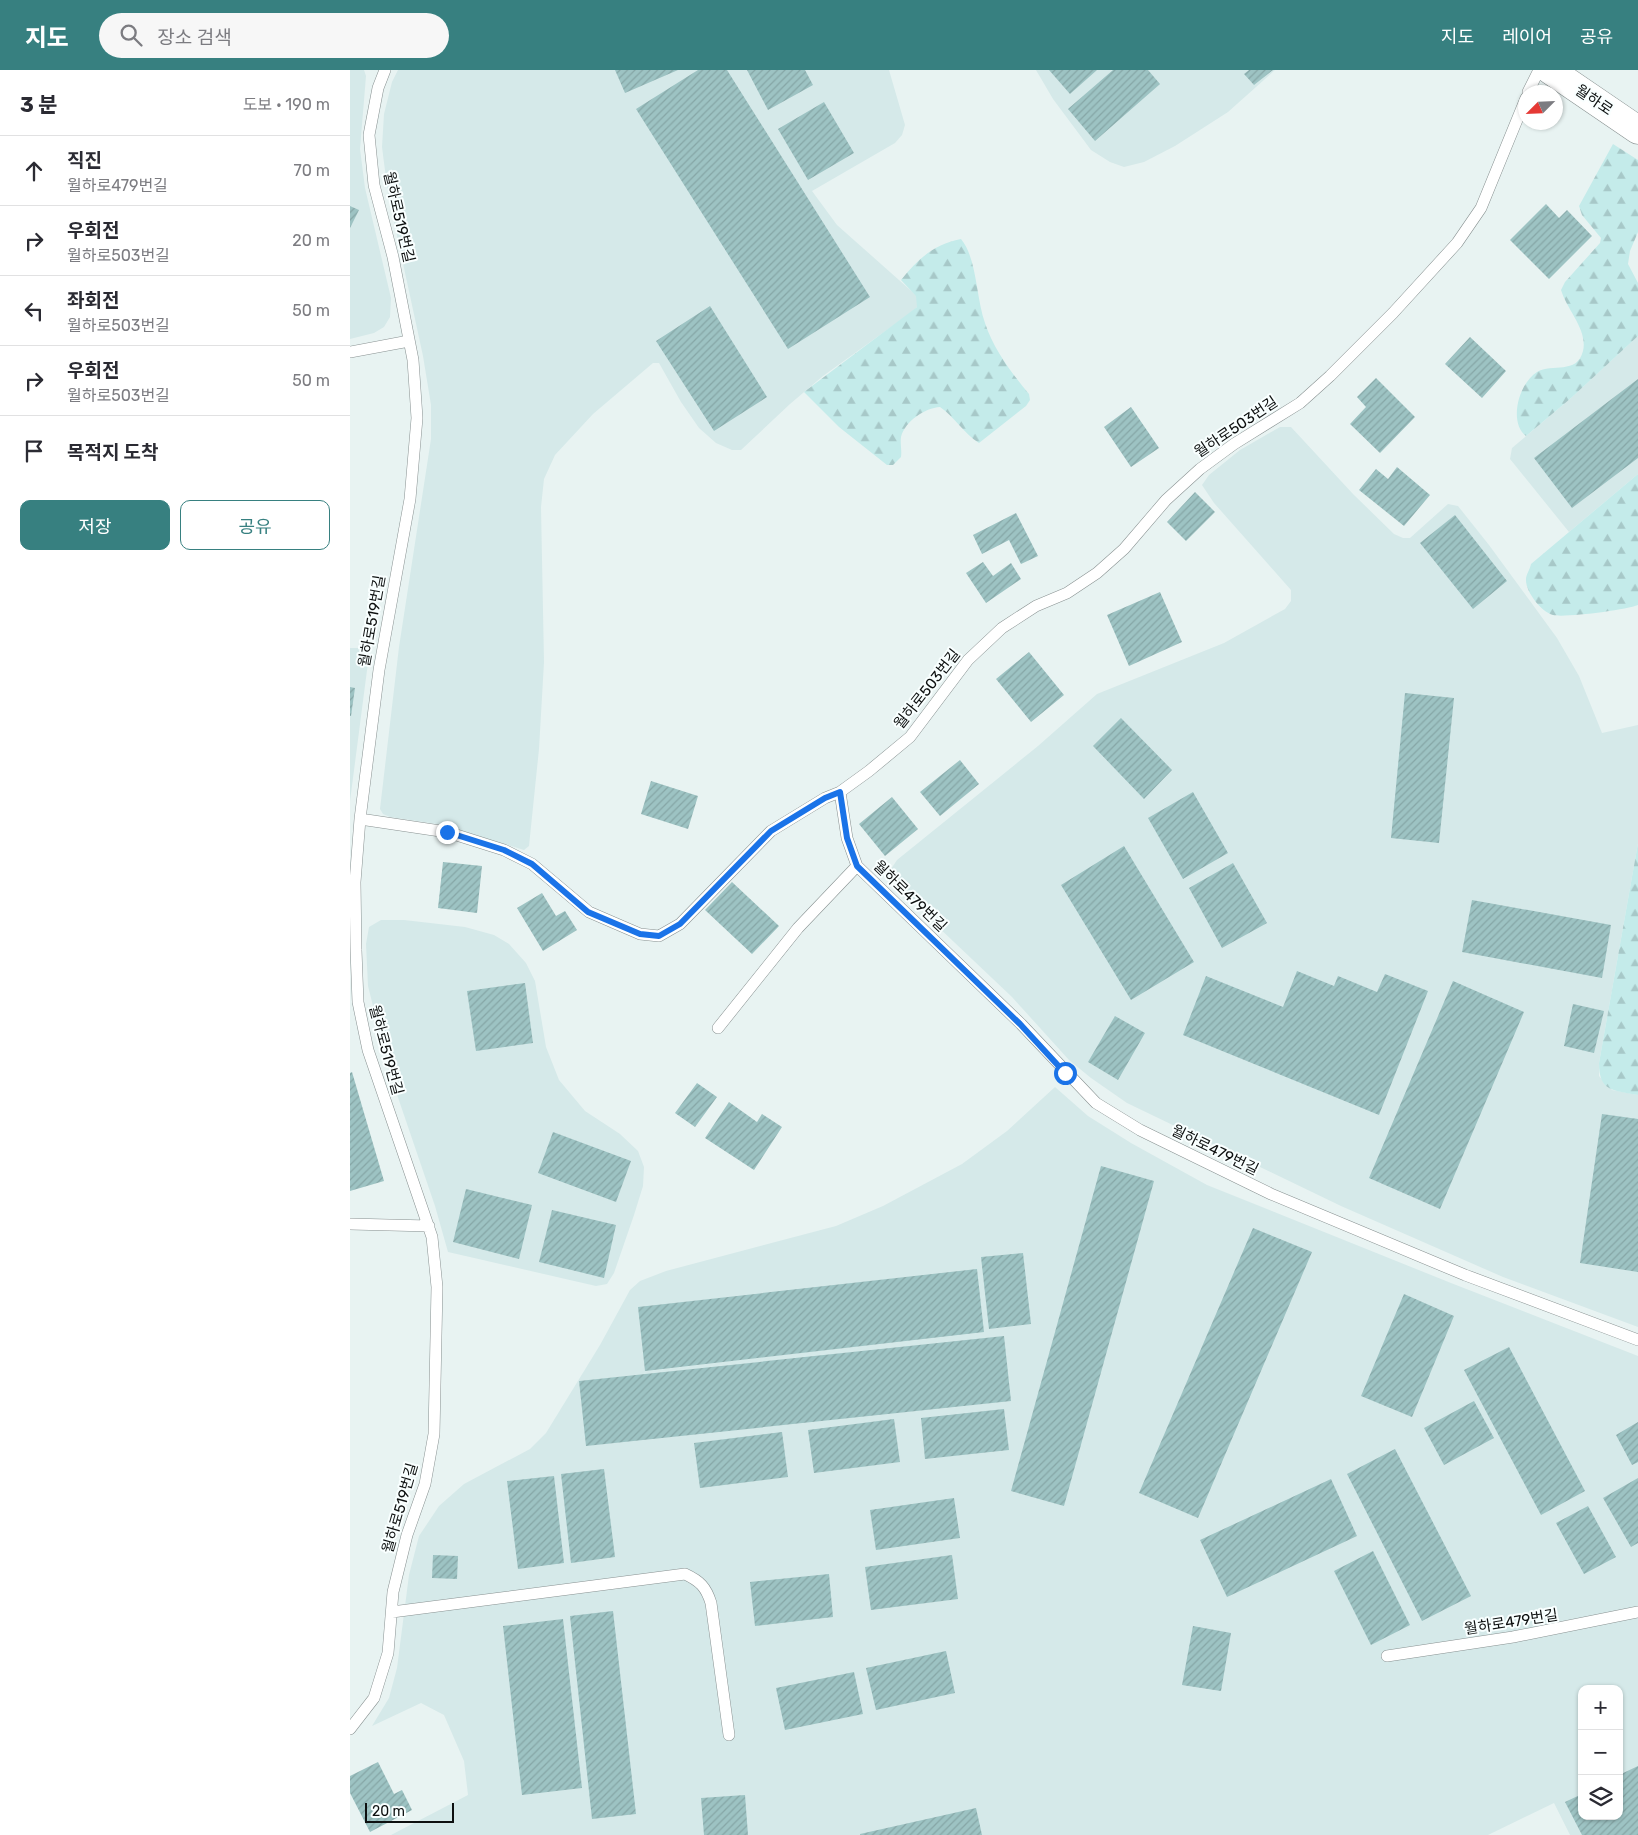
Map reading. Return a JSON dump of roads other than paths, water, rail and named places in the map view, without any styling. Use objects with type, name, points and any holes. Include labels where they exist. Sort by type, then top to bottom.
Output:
[{"type":"street","name":"월하로","points":[[1550,70],[1638,130]]},
{"type":"lane","name":"월하로519번길","points":[[350,1729],[374,1698],[388,1652],[393,1592],[407,1535],[425,1484],[434,1434],[437,1287],[432,1237],[368,1050],[358,1002],[355,882],[360,819],[378,670],[410,499],[417,418],[409,341],[393,257],[374,184],[369,135],[378,88],[385,70]]},
{"type":"lane","points":[[1532,85],[1539,70]]},
{"type":"lane","name":"월하로503번길","points":[[360,819],[447,832],[504,850],[532,864],[588,912],[640,934],[659,936],[680,924],[771,831],[825,798],[840,792],[870,771],[910,737],[968,660],[1002,628],[1097,573],[1124,549],[1166,500],[1200,469],[1234,444],[1300,403],[1393,313],[1457,243],[1481,208],[1518,118]]},
{"type":"lane","points":[[350,352],[409,341]]},
{"type":"lane","points":[[718,1028],[798,928],[857,866],[847,838],[840,792]]},
{"type":"lane","name":"월하로479번길","points":[[857,866],[1020,1024],[1096,1103],[1118,1117],[1140,1130],[1270,1194],[1465,1275],[1638,1340]]},
{"type":"lane","points":[[350,1224],[428,1226]]},
{"type":"lane","points":[[392,1612],[684,1574],[697,1579],[706,1589],[711,1603],[729,1735]]},
{"type":"lane","name":"월하로479번길","points":[[1388,1656],[1522,1636],[1638,1612]]}]
